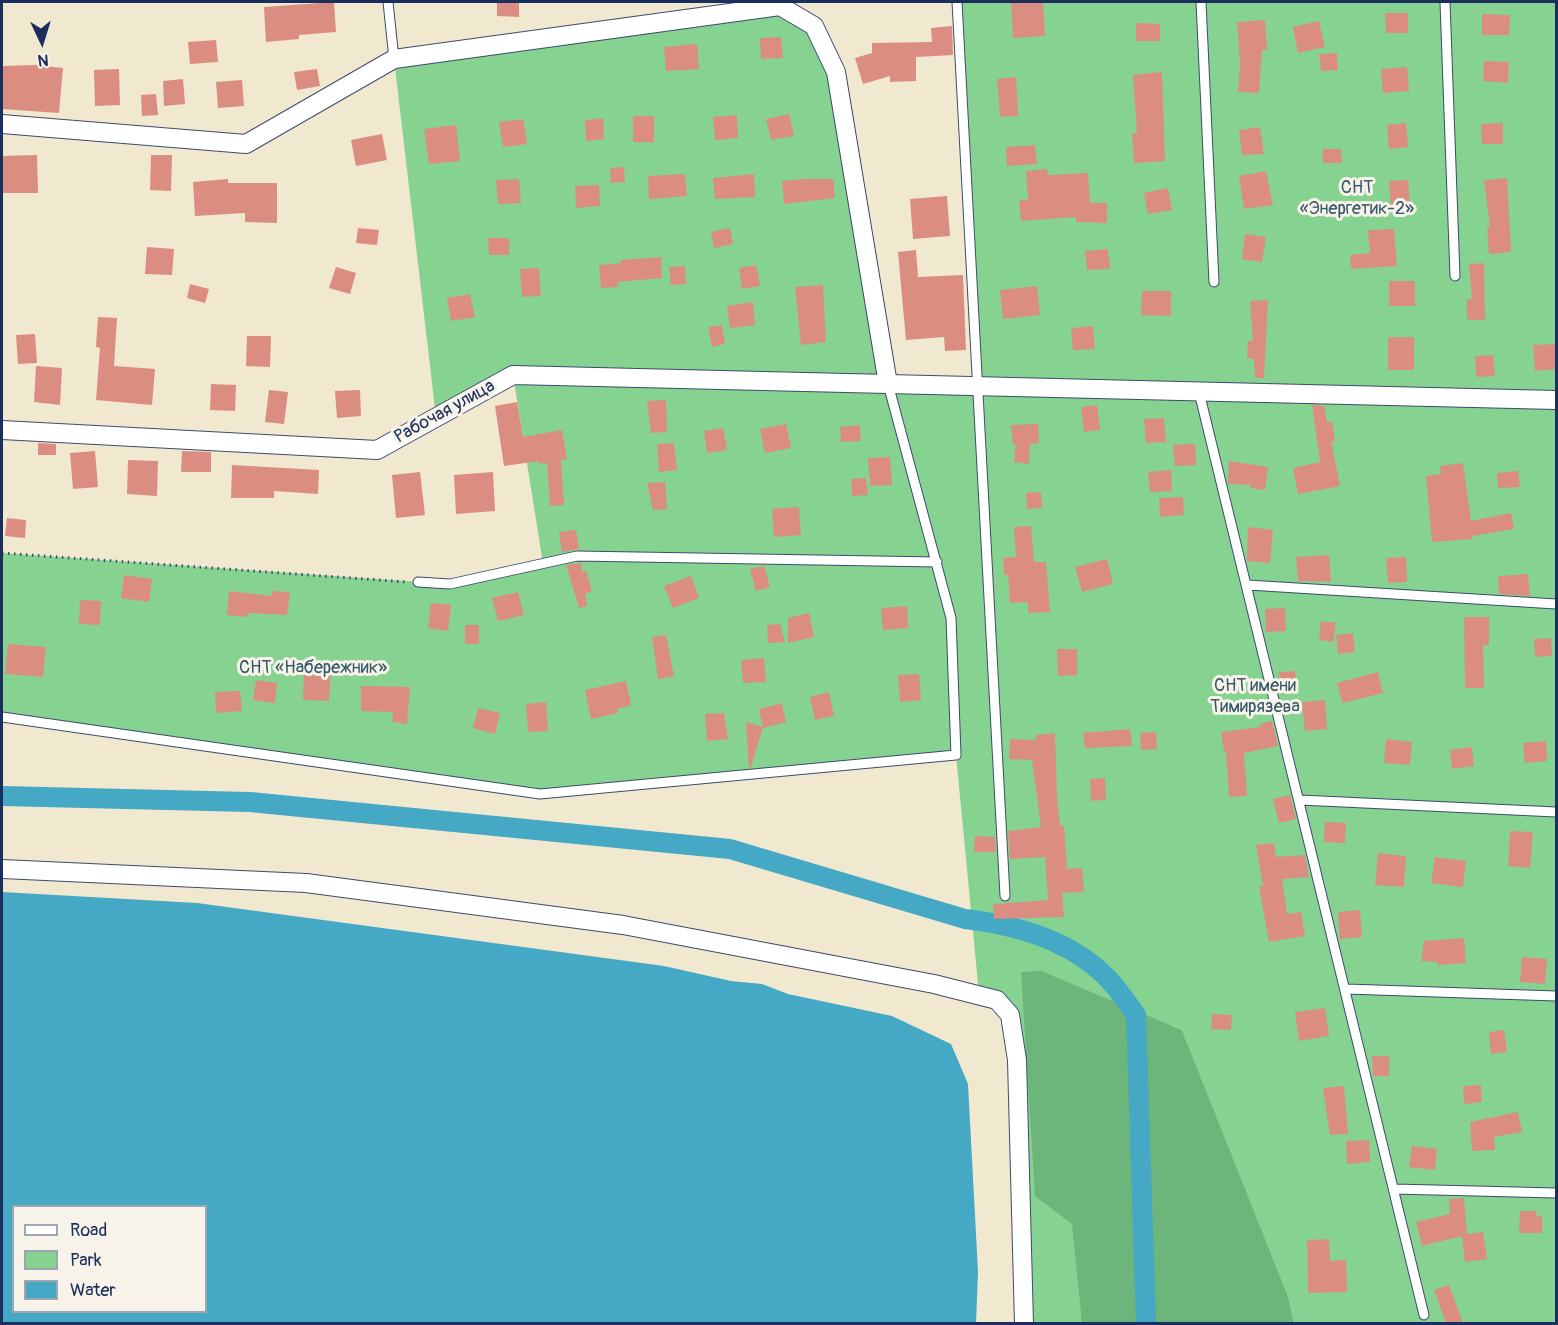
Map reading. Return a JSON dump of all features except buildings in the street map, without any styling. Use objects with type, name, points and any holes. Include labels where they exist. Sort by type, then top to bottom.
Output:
[{"type":"street","points":[[2,124],[246,144],[394,59],[780,6],[814,26],[836,72],[888,384]]},
{"type":"street","name":"Рабочая улица","points":[[2,430],[377,450],[513,375],[1557,400]]},
{"type":"street","points":[[2,869],[306,883],[612,923],[934,984],[997,1000],[1010,1015],[1017,1060],[1024,1323]]},
{"type":"lane","points":[[388,2],[394,59]]},
{"type":"lane","points":[[957,2],[1005,896]]},
{"type":"lane","points":[[1201,2],[1214,282]]},
{"type":"lane","points":[[1445,2],[1455,276]]},
{"type":"lane","points":[[2,717],[540,794],[956,755],[951,618],[888,384]]},
{"type":"lane","points":[[1199,392],[1425,1315]]},
{"type":"lane","points":[[418,582],[450,584],[578,556],[937,562]]},
{"type":"lane","points":[[1248,585],[1557,604]]},
{"type":"lane","points":[[1300,800],[1557,812]]},
{"type":"lane","points":[[1346,989],[1557,996]]},
{"type":"lane","points":[[1394,1190],[1557,1193]]},
{"type":"path","points":[[2,553],[418,582]]},
{"type":"green space","points":[[957,2],[1556,2],[1556,1323],[1294,1323],[1288,1296],[1182,1030],[1171,1025],[1287,1323],[1027,1323],[1013,1003],[979,994],[956,755],[540,794],[2,721],[2,553],[449,584],[543,564],[513,375],[436,417],[394,59],[780,6],[814,26],[836,72],[888,384],[977,387]]},
{"type":"green space","points":[[1041,971],[1182,1030],[1288,1296],[1294,1323],[1082,1323],[1072,1224],[1035,1196],[1021,972]]},
{"type":"water","points":[[2,892],[197,903],[664,966],[731,981],[762,984],[788,994],[892,1016],[951,1044],[968,1084],[978,1272],[976,1323],[2,1323]]},
{"type":"waterway","points":[[2,796],[250,802],[730,849],[965,919],[1005,926],[1044,937],[1080,956],[1096,968],[1114,986],[1136,1015],[1146,1324]]},
{"type":"park label","name":"СНТ «Энергетик-2»","points":[[1357,198]]},
{"type":"park label","name":"СНТ «Набережник»","points":[[313,668]]},
{"type":"park label","name":"СНТ имени Тимирязева","points":[[1255,696]]}]
